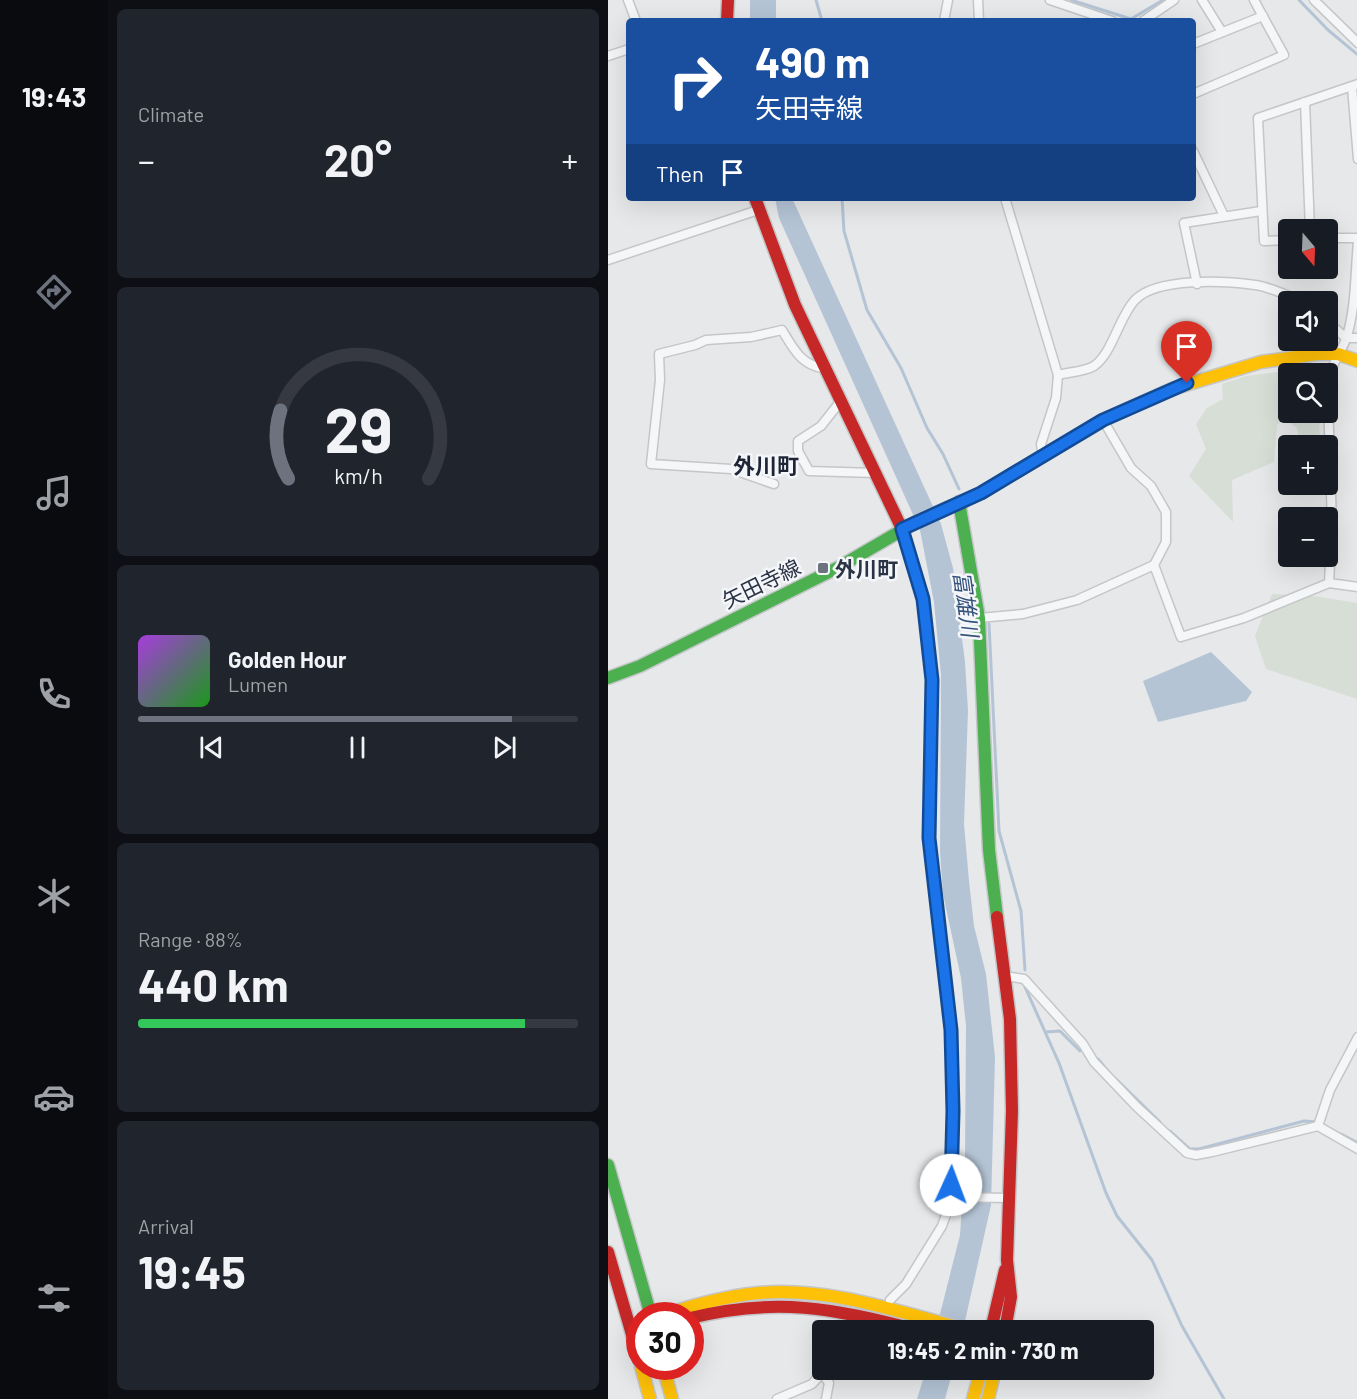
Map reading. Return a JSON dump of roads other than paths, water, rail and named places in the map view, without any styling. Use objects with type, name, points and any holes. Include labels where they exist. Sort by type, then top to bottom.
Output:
[{"type":"main road","points":[[726,18],[728,0]]},
{"type":"main road","points":[[757,204],[779,268],[823,368],[904,527]]},
{"type":"main road","name":"矢田寺線","points":[[608,678],[640,666],[839,567],[904,527],[981,493],[1103,420],[1172,388],[1219,372],[1261,362],[1338,354],[1358,361]]},
{"type":"main road","points":[[954,505],[979,618],[989,850],[1010,1020],[1013,1111],[1003,1198],[1011,1297],[1007,1320]]},
{"type":"main road","points":[[608,1164],[647,1302]]},
{"type":"main road","points":[[608,1252],[626,1303]]},
{"type":"main road","points":[[993,1320],[1007,1260]]},
{"type":"main road","points":[[704,1303],[722,1298],[791,1292],[848,1300],[928,1320]]},
{"type":"main road","points":[[704,1315],[744,1306],[790,1304],[844,1311],[879,1320]]},
{"type":"main road","points":[[645,1380],[650,1399]]},
{"type":"main road","points":[[667,1380],[672,1399]]},
{"type":"main road","points":[[974,1399],[979,1380]]},
{"type":"main road","points":[[988,1399],[993,1380]]},
{"type":"street","points":[[628,0],[635,18]]},
{"type":"street","points":[[945,18],[948,0],[955,0]]},
{"type":"street","points":[[978,0],[979,18]]},
{"type":"street","points":[[1050,0],[1086,17]]},
{"type":"street","points":[[1148,18],[1174,0]]},
{"type":"street","points":[[1202,0],[1222,32]]},
{"type":"street","points":[[1196,93],[1284,56],[1254,0]]},
{"type":"street","points":[[1314,0],[1348,36],[1358,43]]},
{"type":"street","points":[[1196,43],[1264,16]]},
{"type":"street","points":[[1348,36],[1358,31]]},
{"type":"street","points":[[608,56],[626,50]]},
{"type":"street","points":[[1278,240],[1264,241],[1258,118],[1355,86],[1358,159]]},
{"type":"street","points":[[1305,102],[1310,219]]},
{"type":"street","points":[[1196,157],[1224,216]]},
{"type":"street","points":[[1006,201],[1058,375],[1056,398],[1041,444],[1043,456]]},
{"type":"street","points":[[608,260],[757,204]]},
{"type":"street","points":[[1197,284],[1184,223],[1261,212]]},
{"type":"street","points":[[1333,363],[1346,338],[1358,240],[1338,239]]},
{"type":"street","points":[[1058,375],[1093,366],[1104,355],[1122,317],[1143,293],[1170,285],[1197,284],[1256,285],[1278,293]]},
{"type":"street","points":[[774,484],[731,469],[651,464],[660,380],[659,354],[706,340],[751,337],[782,330],[800,358],[814,367],[823,368]]},
{"type":"street","points":[[1338,331],[1346,338],[1358,338]]},
{"type":"street","points":[[840,402],[821,426],[798,441],[798,451],[809,471],[875,473]]},
{"type":"street","points":[[979,618],[1023,614],[1077,600],[1154,565],[1166,542],[1166,512],[1151,486],[1131,468],[1103,420]]},
{"type":"street","points":[[1329,423],[1332,524],[1329,584]]},
{"type":"street","points":[[890,1300],[906,1284],[942,1226],[950,1197],[953,1111],[951,1030],[929,838],[932,680],[923,599],[904,527]]},
{"type":"street","points":[[1154,565],[1181,637],[1244,618],[1329,584],[1358,587]]},
{"type":"street","points":[[1005,976],[1024,979],[1083,1044],[1094,1062],[1137,1107],[1187,1153],[1196,1155],[1212,1152],[1318,1126],[1358,1149]]},
{"type":"street","points":[[1318,1126],[1330,1090],[1358,1037]]},
{"type":"street","points":[[950,1197],[1003,1198]]},
{"type":"street","points":[[777,1399],[816,1380]]},
{"type":"street","points":[[826,1399],[828,1380]]},
{"type":"water","points":[[750,0],[776,0],[776,18],[750,18]]},
{"type":"water","points":[[776,201],[793,201],[941,524],[953,568],[965,662],[968,711],[964,824],[974,926],[986,974],[995,1057],[991,1205],[965,1320],[939,1320],[960,1235],[965,1158],[966,1026],[961,978],[943,894],[940,853],[941,675],[934,602],[920,530],[779,218]]},
{"type":"water","points":[[1211,652],[1252,692],[1246,701],[1158,722],[1143,681]]},
{"type":"water","points":[[923,1380],[950,1380],[945,1399],[917,1399]]},
{"type":"waterway","points":[[816,0],[821,18]]},
{"type":"waterway","points":[[1071,0],[1128,18]]},
{"type":"waterway","points":[[1133,18],[1163,0]]},
{"type":"waterway","points":[[1299,0],[1328,30],[1358,55]]},
{"type":"waterway","points":[[842,201],[844,231],[867,310],[901,368],[927,428],[943,454],[959,489]]},
{"type":"waterway","name":"富雄川","points":[[989,624],[999,831],[1021,911],[1025,970]]},
{"type":"waterway","points":[[1025,987],[1059,1063],[1106,1193],[1117,1216],[1152,1260],[1182,1326],[1224,1399]]},
{"type":"waterway","points":[[1046,1032],[1060,1031],[1080,1051]]},
{"type":"waterway","points":[[1098,1059],[1107,1070]]},
{"type":"waterway","points":[[1116,1079],[1160,1122]]},
{"type":"waterway","points":[[1170,1131],[1190,1149],[1199,1149],[1304,1121],[1318,1122]]},
{"type":"waterway","points":[[1341,1134],[1358,1143]]},
{"type":"place","name":"外川町","points":[[823,568]]},
{"type":"district","name":"外川町","points":[[766,465]]}]
